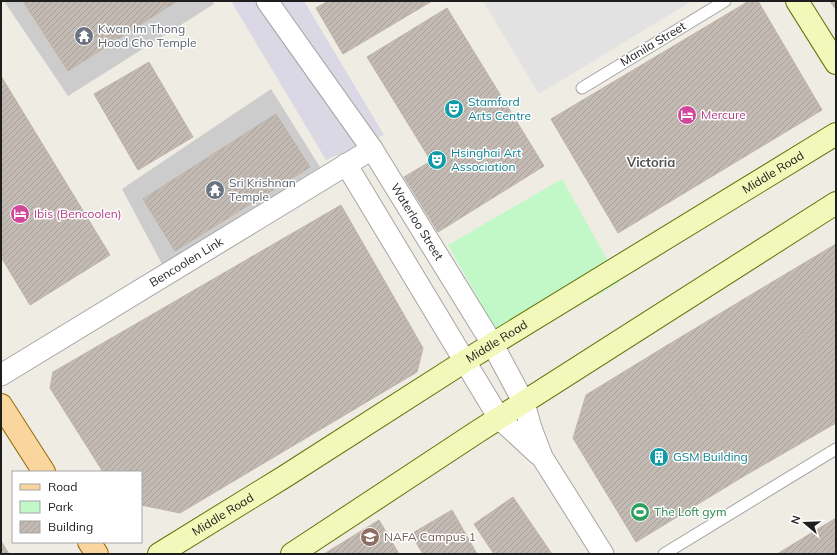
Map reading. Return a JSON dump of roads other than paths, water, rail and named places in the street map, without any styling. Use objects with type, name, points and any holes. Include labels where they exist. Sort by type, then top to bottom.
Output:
[{"type":"main road","points":[[797,1],[836,63]]},
{"type":"main road","name":"Middle Road","points":[[159,554],[284,477],[465,361],[836,134]]},
{"type":"main road","points":[[292,554],[499,418],[836,203]]},
{"type":"main road","points":[[2,409],[43,471]]},
{"type":"main road","points":[[90,543],[97,554]]},
{"type":"street","name":"Waterloo Street","points":[[267,1],[372,149],[493,345],[524,403],[531,428],[542,457],[603,554]]},
{"type":"street","name":"Bencoolen Link","points":[[1,375],[372,149]]},
{"type":"street","name":"Waterloo Street","points":[[346,164],[499,418],[542,457]]},
{"type":"lane","name":"Manila Street","points":[[582,88],[724,1]]},
{"type":"lane","points":[[664,554],[836,449]]},
{"type":"place","name":"Kwan Im Thong Hood Cho Temple","points":[[84,36]]},
{"type":"place","name":"Stamford Arts Centre","points":[[454,109]]},
{"type":"place","name":"Mercure","points":[[687,115]]},
{"type":"place","name":"Hsinghai Art Association","points":[[437,160]]},
{"type":"place","name":"Sri Krishnan Temple","points":[[215,190]]},
{"type":"place","name":"Ibis (Bencoolen)","points":[[20,214]]},
{"type":"place","name":"GSM Building","points":[[659,457]]},
{"type":"place","name":"The Loft gym","points":[[640,512]]},
{"type":"place","name":"NAFA Campus 1","points":[[370,537]]},
{"type":"district","name":"Victoria","points":[[651,162]]}]
